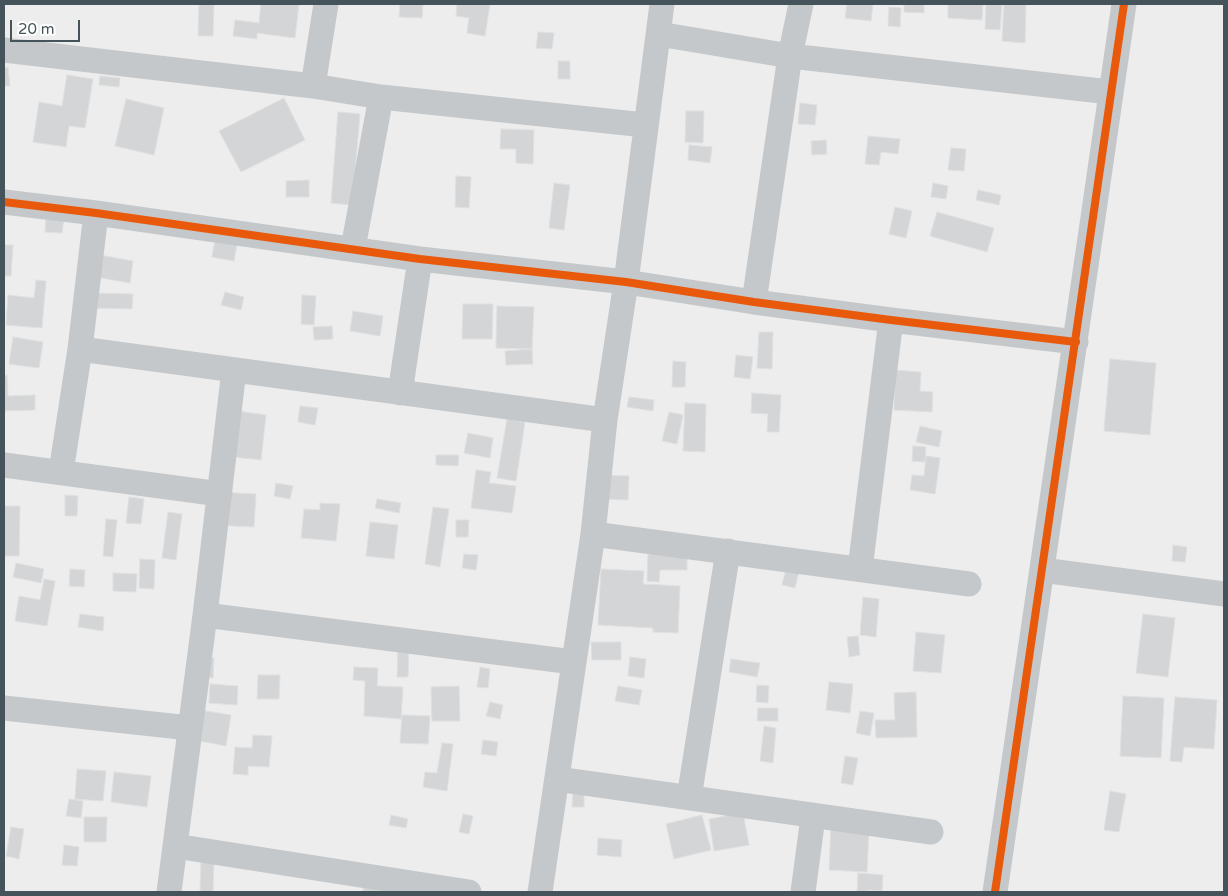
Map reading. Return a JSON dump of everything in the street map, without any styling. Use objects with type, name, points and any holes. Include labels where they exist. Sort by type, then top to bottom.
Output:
[{"type":"street","points":[[313,86],[326,4]]},
{"type":"street","points":[[540,892],[593,534],[605,420],[626,282],[662,4]]},
{"type":"street","points":[[754,302],[790,56],[801,4]]},
{"type":"street","points":[[995,892],[1124,4]]},
{"type":"street","points":[[659,34],[790,56],[1110,92]]},
{"type":"street","points":[[4,50],[313,86],[381,97],[646,125]]},
{"type":"street","points":[[353,248],[381,97]]},
{"type":"street","points":[[4,202],[353,248],[420,259],[626,282],[754,302],[1076,342]]},
{"type":"street","points":[[61,472],[80,349],[96,213]]},
{"type":"street","points":[[400,393],[420,259]]},
{"type":"street","points":[[860,569],[891,320]]},
{"type":"street","points":[[80,349],[605,420]]},
{"type":"street","points":[[169,892],[234,370]]},
{"type":"street","points":[[4,465],[220,494]]},
{"type":"street","points":[[593,534],[969,584]]},
{"type":"street","points":[[689,798],[728,551]]},
{"type":"street","points":[[1042,570],[1224,594]]},
{"type":"street","points":[[205,615],[573,662]]},
{"type":"street","points":[[4,708],[190,728]]},
{"type":"street","points":[[556,779],[813,817],[931,832]]},
{"type":"street","points":[[802,892],[813,817]]},
{"type":"street","points":[[175,846],[469,892]]},
{"type":"building","points":[[199,4],[214,4],[213,36],[198,36]]},
{"type":"building","points":[[261,4],[299,4],[295,38],[257,33],[257,39],[233,36],[235,20],[259,23]]},
{"type":"building","points":[[400,4],[423,4],[422,18],[399,17]]},
{"type":"building","points":[[457,4],[490,4],[485,36],[467,33],[469,18],[456,16]]},
{"type":"building","points":[[847,4],[873,4],[871,21],[845,18]]},
{"type":"building","points":[[904,4],[924,4],[924,13],[904,12]]},
{"type":"building","points":[[948,4],[983,4],[982,20],[948,18]]},
{"type":"building","points":[[986,4],[1002,4],[1000,30],[985,29]]},
{"type":"building","points":[[1004,4],[1026,4],[1025,43],[1002,41]]},
{"type":"building","points":[[889,7],[901,8],[900,27],[888,26]]},
{"type":"building","points":[[538,32],[554,33],[552,49],[536,48]]},
{"type":"building","points":[[558,61],[570,61],[570,79],[558,79]]},
{"type":"building","points":[[8,67],[10,86],[4,86],[4,68]]},
{"type":"building","points":[[67,75],[93,79],[85,128],[69,126],[66,147],[33,142],[39,102],[62,106]]},
{"type":"building","points":[[100,76],[120,78],[119,87],[99,85]]},
{"type":"building","points":[[284,98],[305,140],[241,172],[219,131]]},
{"type":"building","points":[[126,99],[164,108],[154,155],[115,146]]},
{"type":"building","points":[[800,103],[817,105],[815,125],[798,124]]},
{"type":"building","points":[[686,111],[704,111],[703,143],[685,142]]},
{"type":"building","points":[[338,112],[360,114],[352,205],[331,203]]},
{"type":"building","points":[[501,129],[534,130],[533,164],[516,163],[516,149],[500,149]]},
{"type":"building","points":[[868,136],[900,139],[898,154],[881,152],[879,165],[865,164]]},
{"type":"building","points":[[826,140],[827,154],[812,155],[811,141]]},
{"type":"building","points":[[689,145],[712,147],[710,163],[688,160]]},
{"type":"building","points":[[951,148],[966,149],[964,171],[948,170]]},
{"type":"building","points":[[456,176],[471,177],[469,208],[455,207]]},
{"type":"building","points":[[309,180],[309,197],[286,197],[286,181]]},
{"type":"building","points":[[554,183],[570,185],[564,230],[549,228]]},
{"type":"building","points":[[933,183],[948,186],[946,199],[931,197]]},
{"type":"building","points":[[978,190],[1001,195],[999,205],[976,200]]},
{"type":"building","points":[[895,207],[912,211],[906,238],[889,234]]},
{"type":"building","points":[[937,212],[994,228],[987,252],[930,236]]},
{"type":"building","points":[[46,217],[64,218],[62,233],[45,232]]},
{"type":"building","points":[[215,240],[237,244],[234,261],[212,257]]},
{"type":"building","points":[[4,245],[13,245],[11,276],[4,276]]},
{"type":"building","points":[[100,255],[133,261],[130,283],[96,277]]},
{"type":"building","points":[[36,280],[46,281],[42,328],[6,325],[8,295],[34,298]]},
{"type":"building","points":[[225,292],[244,297],[241,310],[221,305]]},
{"type":"building","points":[[94,293],[133,294],[132,309],[93,308]]},
{"type":"building","points":[[302,295],[316,296],[314,325],[301,324]]},
{"type":"building","points":[[463,304],[493,304],[492,339],[462,339]]},
{"type":"building","points":[[497,306],[534,307],[532,349],[496,348]]},
{"type":"building","points":[[353,311],[383,316],[380,336],[350,331]]},
{"type":"building","points":[[332,326],[333,339],[314,340],[313,327]]},
{"type":"building","points":[[759,332],[773,332],[772,369],[757,368]]},
{"type":"building","points":[[13,337],[43,342],[39,368],[9,364]]},
{"type":"building","points":[[532,349],[533,364],[506,365],[505,351]]},
{"type":"building","points":[[736,355],[753,357],[750,379],[734,377]]},
{"type":"building","points":[[1110,359],[1156,363],[1150,435],[1104,431]]},
{"type":"building","points":[[673,361],[686,362],[685,387],[672,387]]},
{"type":"building","points":[[895,370],[921,372],[920,391],[933,392],[932,412],[894,410]]},
{"type":"building","points":[[7,375],[8,396],[35,395],[35,410],[4,411],[4,376]]},
{"type":"building","points":[[752,393],[781,395],[779,432],[767,432],[768,414],[751,413]]},
{"type":"building","points":[[629,397],[654,400],[653,411],[627,407]]},
{"type":"building","points":[[685,403],[706,404],[705,452],[683,451]]},
{"type":"building","points":[[300,406],[318,408],[315,425],[298,422]]},
{"type":"building","points":[[230,410],[266,415],[261,460],[225,456]]},
{"type":"building","points":[[669,412],[683,415],[677,444],[662,441]]},
{"type":"building","points":[[507,419],[525,422],[516,481],[497,478]]},
{"type":"building","points":[[920,426],[942,431],[939,447],[916,442]]},
{"type":"building","points":[[468,433],[493,438],[490,458],[464,453]]},
{"type":"building","points":[[913,446],[926,447],[925,462],[912,461]]},
{"type":"building","points":[[436,455],[459,455],[458,466],[436,465]]},
{"type":"building","points":[[926,456],[940,458],[935,494],[910,490],[912,475],[924,476]]},
{"type":"building","points":[[476,470],[491,472],[489,483],[516,486],[512,513],[471,508]]},
{"type":"building","points":[[603,475],[629,476],[628,500],[603,499]]},
{"type":"building","points":[[276,483],[293,486],[290,499],[274,496]]},
{"type":"building","points":[[217,492],[256,494],[254,527],[215,525]]},
{"type":"building","points":[[65,495],[78,496],[77,516],[65,516]]},
{"type":"building","points":[[129,497],[144,499],[141,524],[126,523]]},
{"type":"building","points":[[377,499],[401,503],[399,513],[375,508]]},
{"type":"building","points":[[320,503],[340,504],[336,541],[301,538],[304,509],[320,510]]},
{"type":"building","points":[[4,506],[20,506],[19,556],[4,556]]},
{"type":"building","points":[[433,507],[449,509],[440,567],[425,564]]},
{"type":"building","points":[[168,512],[182,514],[176,560],[162,558]]},
{"type":"building","points":[[106,519],[117,520],[113,557],[103,556]]},
{"type":"building","points":[[456,520],[469,520],[468,537],[456,537]]},
{"type":"building","points":[[370,522],[398,525],[394,559],[366,556]]},
{"type":"building","points":[[1173,545],[1187,547],[1185,562],[1172,561]]},
{"type":"building","points":[[464,554],[478,555],[476,570],[462,568]]},
{"type":"building","points":[[648,554],[687,555],[687,570],[660,570],[659,582],[647,581]]},
{"type":"building","points":[[140,559],[155,560],[154,589],[139,588]]},
{"type":"building","points":[[16,563],[44,569],[41,583],[13,577]]},
{"type":"building","points":[[70,569],[85,570],[84,587],[69,586]]},
{"type":"building","points":[[601,569],[644,571],[643,584],[680,586],[678,633],[653,632],[653,628],[598,625]]},
{"type":"building","points":[[786,569],[799,572],[795,588],[782,585]]},
{"type":"building","points":[[113,573],[137,574],[136,592],[113,591]]},
{"type":"building","points":[[44,579],[55,581],[47,626],[15,621],[19,596],[40,600]]},
{"type":"building","points":[[863,597],[879,599],[876,637],[860,635]]},
{"type":"building","points":[[80,614],[104,617],[103,631],[78,627]]},
{"type":"building","points":[[1143,614],[1175,618],[1168,677],[1136,673]]},
{"type":"building","points":[[916,632],[945,635],[941,673],[913,671]]},
{"type":"building","points":[[858,636],[860,655],[849,657],[847,637]]},
{"type":"building","points":[[591,642],[621,642],[621,660],[592,660]]},
{"type":"building","points":[[398,647],[409,647],[408,677],[397,677]]},
{"type":"building","points":[[197,657],[214,658],[213,678],[196,677]]},
{"type":"building","points":[[630,657],[646,659],[644,678],[628,676]]},
{"type":"building","points":[[731,659],[760,663],[757,677],[729,672]]},
{"type":"building","points":[[354,667],[378,668],[377,686],[403,687],[401,719],[364,716],[365,681],[353,680]]},
{"type":"building","points":[[480,667],[490,669],[488,688],[477,687]]},
{"type":"building","points":[[258,675],[280,675],[279,699],[257,699]]},
{"type":"building","points":[[829,682],[853,684],[850,713],[826,710]]},
{"type":"building","points":[[210,684],[238,686],[237,705],[209,703]]},
{"type":"building","points":[[757,685],[769,686],[768,703],[756,702]]},
{"type":"building","points":[[459,686],[460,721],[432,721],[431,687]]},
{"type":"building","points":[[618,686],[642,690],[639,705],[615,701]]},
{"type":"building","points":[[916,692],[917,737],[876,738],[875,720],[895,720],[894,693]]},
{"type":"building","points":[[1123,696],[1164,698],[1161,758],[1120,756]]},
{"type":"building","points":[[1175,697],[1217,700],[1214,749],[1184,747],[1182,762],[1170,761]]},
{"type":"building","points":[[490,702],[503,705],[500,719],[486,716]]},
{"type":"building","points":[[758,708],[778,708],[778,721],[757,721]]},
{"type":"building","points":[[194,709],[231,715],[226,746],[189,739]]},
{"type":"building","points":[[860,711],[874,713],[870,736],[856,733]]},
{"type":"building","points":[[402,715],[430,716],[428,744],[400,743]]},
{"type":"building","points":[[764,726],[776,728],[773,763],[760,761]]},
{"type":"building","points":[[253,735],[272,736],[269,767],[248,766],[248,775],[233,774],[235,747],[252,748]]},
{"type":"building","points":[[483,740],[498,742],[496,756],[481,754]]},
{"type":"building","points":[[442,743],[453,744],[447,791],[423,787],[425,772],[437,773]]},
{"type":"building","points":[[845,756],[858,758],[853,785],[841,783]]},
{"type":"building","points":[[77,769],[106,771],[103,801],[75,799]]},
{"type":"building","points":[[114,772],[151,776],[147,807],[111,802]]},
{"type":"building","points":[[573,791],[584,791],[584,807],[572,807]]},
{"type":"building","points":[[1110,791],[1126,794],[1119,832],[1104,830]]},
{"type":"building","points":[[69,799],[83,801],[81,818],[66,816]]},
{"type":"building","points":[[743,813],[749,845],[714,851],[709,819]]},
{"type":"building","points":[[463,814],[473,816],[469,834],[459,832]]},
{"type":"building","points":[[391,815],[408,819],[406,828],[389,825]]},
{"type":"building","points":[[702,815],[711,850],[674,859],[666,824]]},
{"type":"building","points":[[84,817],[107,817],[106,842],[84,842]]},
{"type":"building","points":[[11,827],[24,829],[19,859],[6,856]]},
{"type":"building","points":[[831,827],[869,829],[867,872],[829,870]]},
{"type":"building","points":[[598,838],[622,840],[621,857],[597,855]]},
{"type":"building","points":[[64,845],[79,847],[77,866],[62,865]]},
{"type":"building","points":[[201,860],[214,861],[213,892],[200,892]]},
{"type":"building","points":[[858,873],[883,875],[882,891],[868,890],[868,892],[857,892]]},
{"type":"building","points":[[363,888],[379,888],[378,892],[363,892]]},
{"type":"cycle path","points":[[995,892],[1124,4]]},
{"type":"cycle path","points":[[4,202],[96,213],[420,259],[626,282],[754,302],[1076,342]]}]
